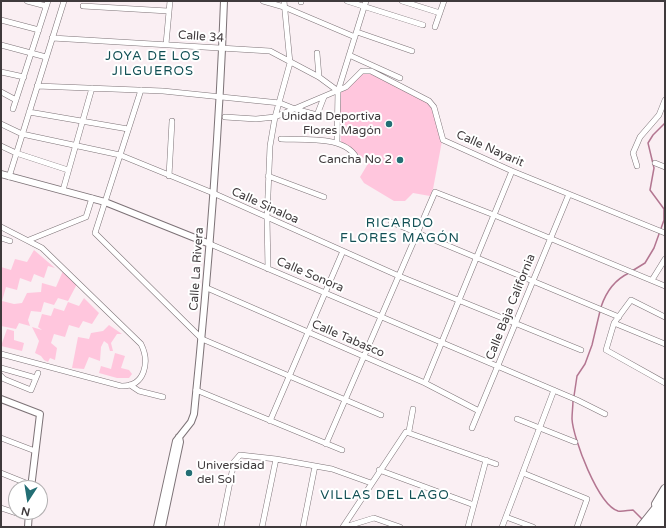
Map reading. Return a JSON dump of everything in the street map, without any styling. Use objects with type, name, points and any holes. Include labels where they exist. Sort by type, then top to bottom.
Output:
[{"type":"main road","points":[[651,524],[665,489]]},
{"type":"main road","points":[[651,524],[665,497]]},
{"type":"main road","points":[[651,524],[665,509]]},
{"type":"main road","points":[[639,526],[665,519]]},
{"type":"street","points":[[13,109],[47,4],[27,1]]},
{"type":"street","points":[[9,177],[64,1]]},
{"type":"street","points":[[166,44],[170,1]]},
{"type":"street","name":"Calle La Rivera","points":[[157,527],[179,437],[193,418],[207,288],[220,97],[224,1]]},
{"type":"street","points":[[263,1],[284,7],[356,34],[412,51]]},
{"type":"street","points":[[268,269],[267,218],[270,146],[275,117],[290,63],[284,1]]},
{"type":"street","points":[[346,1],[365,4],[423,25]]},
{"type":"street","points":[[402,1],[440,13]]},
{"type":"street","points":[[435,27],[444,1]]},
{"type":"street","points":[[83,6],[97,3],[168,11]]},
{"type":"street","points":[[337,142],[338,91],[365,4]]},
{"type":"street","points":[[1,20],[39,30]]},
{"type":"street","name":"Calle 34","points":[[52,38],[270,51],[318,77],[338,91]]},
{"type":"street","points":[[1,46],[46,57]]},
{"type":"street","points":[[317,53],[318,77]]},
{"type":"street","points":[[349,55],[400,78]]},
{"type":"street","name":"Calle Nayarit","points":[[225,117],[256,119],[275,117],[346,87],[362,71],[366,70],[376,73],[429,101],[434,107],[443,140],[569,194],[662,231]]},
{"type":"street","points":[[1,72],[24,77]]},
{"type":"street","points":[[37,86],[141,90],[280,103],[317,115],[324,97]]},
{"type":"street","points":[[62,190],[92,88]]},
{"type":"street","points":[[141,90],[95,233],[202,339],[381,415]]},
{"type":"street","points":[[1,92],[16,100]]},
{"type":"street","points":[[637,166],[633,153],[635,148],[640,137],[659,116],[665,100]]},
{"type":"street","points":[[29,112],[128,129]]},
{"type":"street","points":[[169,176],[172,121]]},
{"type":"street","name":"Calle Sinaloa","points":[[1,124],[22,134],[120,155],[213,193],[458,301],[581,350]]},
{"type":"street","points":[[281,139],[337,142],[352,150],[358,161]]},
{"type":"street","points":[[1,146],[16,153],[68,170]]},
{"type":"street","points":[[655,164],[665,167]]},
{"type":"street","points":[[425,383],[512,170]]},
{"type":"street","name":"Calle Sonora","points":[[1,174],[105,202],[210,244],[569,396],[604,414]]},
{"type":"street","points":[[268,176],[324,197]]},
{"type":"street","points":[[326,444],[436,192],[665,286]]},
{"type":"street","name":"Calle Baja California","points":[[472,428],[569,194]]},
{"type":"street","points":[[29,240],[86,217],[92,198]]},
{"type":"street","points":[[391,222],[619,317]]},
{"type":"street","points":[[1,227],[42,248],[141,344],[146,354],[144,372],[137,381],[130,386]]},
{"type":"street","points":[[2,239],[10,241]]},
{"type":"street","points":[[270,421],[342,251]]},
{"type":"street","points":[[652,280],[665,259]]},
{"type":"street","name":"Calle Tabasco","points":[[207,288],[425,383],[479,410]]},
{"type":"street","points":[[665,317],[631,300],[614,323],[606,350],[665,383]]},
{"type":"street","points":[[614,323],[665,344]]},
{"type":"street","points":[[1,354],[121,386],[130,386],[139,391],[162,397]]},
{"type":"street","points":[[1,368],[37,375],[31,390],[4,380],[1,376]]},
{"type":"street","points":[[196,390],[342,450]]},
{"type":"street","points":[[502,527],[554,390]]},
{"type":"street","points":[[1,399],[40,414],[32,480]]},
{"type":"street","points":[[409,431],[413,409]]},
{"type":"street","points":[[517,419],[575,442]]},
{"type":"street","points":[[344,527],[403,433],[409,431],[496,464]]},
{"type":"street","points":[[1,438],[35,451]]},
{"type":"street","name":"Calle La Rivera","points":[[162,527],[176,449]]},
{"type":"street","points":[[221,527],[234,462],[240,456],[276,459],[332,469],[371,483]]},
{"type":"street","points":[[262,527],[276,459]]},
{"type":"street","points":[[468,527],[486,460]]},
{"type":"street","points":[[303,527],[315,466]]},
{"type":"street","points":[[380,470],[474,505]]},
{"type":"street","points":[[1,473],[17,480]]},
{"type":"street","points":[[523,473],[587,499],[576,527]]},
{"type":"street","points":[[506,517],[533,527]]},
{"type":"street","points":[[344,527],[374,518],[400,527]]},
{"type":"shaded area","name":"Unidad Deportiva Flores Magón","points":[[363,72],[371,72],[429,102],[432,107],[442,141],[433,189],[430,196],[413,193],[405,201],[394,201],[364,183],[360,177],[369,162],[341,142],[339,93],[348,88]]},
{"type":"shaded area","points":[[34,250],[55,268],[48,266],[44,278],[34,274],[31,282],[20,278],[17,290],[6,287],[2,301],[14,304],[22,303],[27,293],[41,292],[42,283],[56,287],[63,271],[77,284],[68,301],[58,298],[54,305],[44,302],[41,312],[31,311],[28,320],[30,326],[19,323],[16,329],[1,326],[1,267],[11,270],[15,259],[27,262]]},
{"type":"shaded area","points":[[84,298],[99,313],[92,324],[83,321],[79,328],[69,325],[65,337],[54,334],[51,343],[57,348],[55,360],[50,358],[48,362],[44,360],[41,356],[35,353],[39,341],[32,327],[42,330],[38,327],[42,314],[51,316],[54,308],[64,311],[68,302],[79,306]]},
{"type":"shaded area","points":[[109,325],[122,334],[117,334],[111,343],[113,351],[110,351],[108,344],[104,341],[101,347],[100,361],[89,357],[84,369],[72,368],[78,337],[89,339],[91,333],[103,331]]},
{"type":"shaded area","points":[[7,329],[14,331],[14,340],[24,343],[22,351],[1,346]]},
{"type":"shaded area","points":[[115,353],[125,356],[121,368],[129,370],[132,374],[129,378],[117,378],[99,373],[101,366],[111,369]]},
{"type":"waterway","points":[[632,271],[645,263],[654,248],[664,220],[664,209],[650,190],[654,168],[648,143],[653,135],[665,123]]},
{"type":"waterway","points":[[601,307],[605,296],[611,287],[619,279],[629,273]]},
{"type":"waterway","points":[[574,396],[577,376],[585,364],[592,345],[600,311]]},
{"type":"waterway","points":[[573,400],[573,428],[582,455],[595,484],[610,506],[618,511],[633,510],[643,520]]},
{"type":"place","name":"Unidad Deportiva Flores Magón","points":[[389,124]]},
{"type":"place","name":"Cancha No 2","points":[[400,160]]},
{"type":"place","name":"Universidad del Sol","points":[[189,473]]},
{"type":"district","name":"JOYA DE LOS JILGUEROS","points":[[153,64]]},
{"type":"district","name":"RICARDO FLORES MAGÓN","points":[[400,232]]},
{"type":"district","name":"VILLAS DEL LAGO","points":[[385,496]]}]
